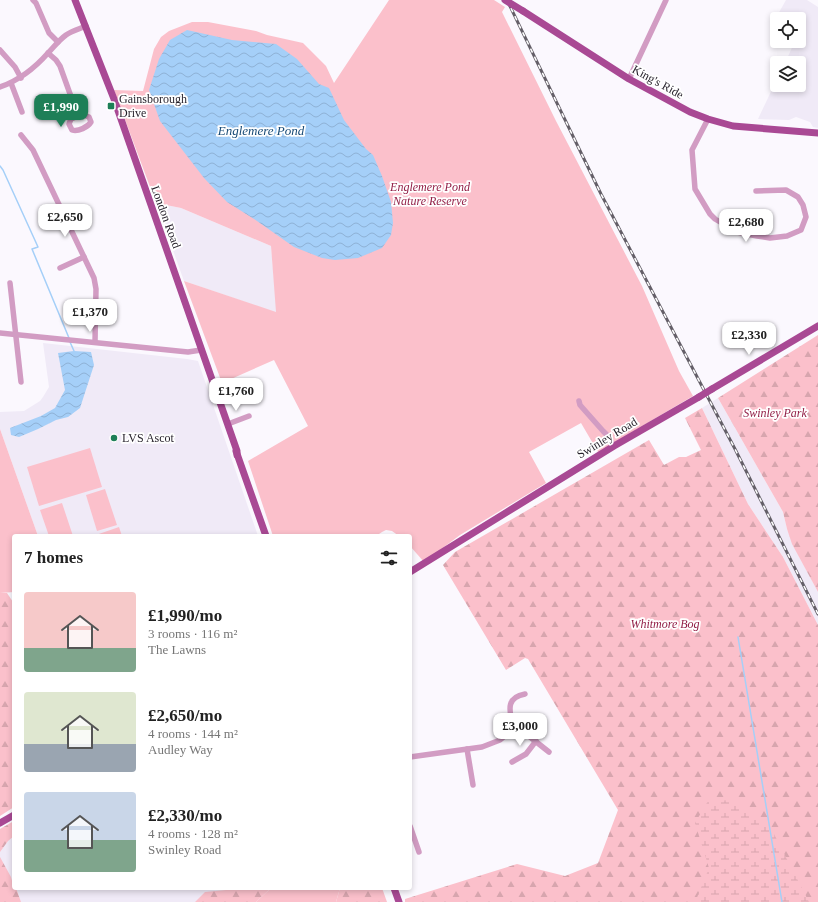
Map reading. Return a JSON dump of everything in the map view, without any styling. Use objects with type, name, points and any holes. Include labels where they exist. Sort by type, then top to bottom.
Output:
[{"type":"main road","name":"London Road","points":[[75,0],[114,99],[265,534]]},
{"type":"main road","name":"King's Ride","points":[[505,0],[629,79],[690,112],[733,126],[818,133]]},
{"type":"main road","name":"Swinley Road","points":[[412,571],[614,446],[818,326]]},
{"type":"main road","points":[[0,823],[12,816]]},
{"type":"main road","points":[[395,890],[399,902]]},
{"type":"street","points":[[33,0],[36,3],[49,33],[58,42]]},
{"type":"street","points":[[629,79],[666,0]]},
{"type":"street","points":[[0,87],[21,78],[39,63],[58,42],[70,33],[86,26]]},
{"type":"street","points":[[0,50],[15,67],[21,78]]},
{"type":"street","points":[[48,53],[58,62],[78,116]]},
{"type":"street","points":[[11,83],[22,112]]},
{"type":"street","points":[[708,119],[692,150],[694,189],[710,214],[737,232],[758,236],[770,238],[787,236],[801,230],[806,217],[803,205],[798,197],[786,190],[756,191]]},
{"type":"street","points":[[21,135],[33,150],[94,278],[96,285],[95,342]]},
{"type":"street","points":[[60,268],[84,257]]},
{"type":"street","points":[[10,283],[21,382]]},
{"type":"street","points":[[0,333],[188,352],[201,350]]},
{"type":"street","points":[[579,401],[580,405],[607,435],[614,446]]},
{"type":"street","points":[[228,424],[249,416]]},
{"type":"street","points":[[513,729],[509,714],[510,705],[519,695],[525,694]]},
{"type":"street","points":[[513,729],[525,733],[549,752]]},
{"type":"street","points":[[412,757],[490,745],[500,740],[513,729]]},
{"type":"street","points":[[512,762],[526,754],[536,742]]},
{"type":"street","points":[[467,749],[473,785]]},
{"type":"street","points":[[412,832],[419,852]]},
{"type":"shaded area","points":[[786,0],[807,0],[818,7],[818,128],[813,127],[810,122],[796,117],[789,120],[758,119],[771,92],[806,92],[806,56],[788,56],[792,48],[806,48],[806,12],[779,12]]},
{"type":"shaded area","points":[[156,203],[181,208],[271,246],[277,313],[184,281]]},
{"type":"shaded area","name":"LVS Ascot","points":[[43,343],[198,361],[257,534],[37,534],[0,429],[0,412],[24,411],[40,401],[49,387]]},
{"type":"shaded area","points":[[718,398],[783,512],[787,529],[794,547],[818,592],[818,625],[783,557],[748,504],[702,408]]},
{"type":"shaded area","points":[[12,822],[12,890],[233,890],[220,902],[0,902],[0,829]]},
{"type":"green space","name":"Englemere Pond Nature Reserve","points":[[389,0],[494,0],[505,7],[502,12],[556,121],[642,286],[679,371],[693,396],[598,452],[581,423],[529,452],[546,483],[460,535],[424,562],[412,548],[412,534],[396,534],[392,531],[386,530],[379,534],[272,534],[248,461],[308,426],[274,360],[222,383],[184,281],[276,312],[271,246],[181,208],[156,203],[114,90],[143,91],[154,49],[161,37],[169,31],[192,22],[208,22],[256,31],[303,43],[326,66],[334,83]]},
{"type":"green space","name":"Swinley Park","points":[[818,335],[818,592],[792,544],[783,512],[718,398]]},
{"type":"green space","name":"Whitmore Bog","points":[[702,408],[748,504],[783,557],[818,625],[818,902],[405,902],[405,899],[517,864],[565,876],[598,863],[618,810],[528,659],[525,658],[506,670],[443,565],[455,552],[649,440],[664,465],[679,457],[686,457],[701,450],[685,418]]},
{"type":"green space","points":[[0,429],[37,534],[12,534],[12,592],[0,593]]},
{"type":"green space","points":[[90,448],[102,487],[39,506],[27,467]]},
{"type":"green space","points":[[105,489],[117,525],[97,531],[86,495]]},
{"type":"green space","points":[[62,503],[72,534],[48,534],[40,510]]},
{"type":"green space","points":[[119,527],[121,534],[99,534]]},
{"type":"green space","points":[[0,593],[7,593],[12,600],[12,808],[0,816]]},
{"type":"green space","points":[[734,800],[774,834],[809,902],[694,902],[709,868],[695,823],[708,801]]},
{"type":"green space","points":[[12,822],[12,838],[0,852],[0,829]]},
{"type":"green space","points":[[0,857],[11,877],[12,890],[17,890],[21,902],[0,902]]},
{"type":"green space","points":[[226,890],[269,890],[256,902],[195,902],[205,892]]},
{"type":"green space","points":[[269,890],[339,890],[336,902],[256,902]]},
{"type":"green space","points":[[339,890],[383,890],[387,902],[336,902]]},
{"type":"water","name":"Englemere Pond","points":[[187,30],[232,40],[276,44],[297,59],[319,84],[329,88],[344,120],[366,149],[373,155],[391,202],[393,223],[391,235],[382,248],[358,258],[335,260],[322,258],[294,247],[227,202],[204,178],[160,121],[149,90],[159,59],[170,40]]},
{"type":"water","points":[[74,351],[91,352],[94,365],[80,408],[68,417],[56,420],[19,437],[11,435],[10,428],[41,416],[55,408],[65,390],[58,353]]},
{"type":"waterway","points":[[0,166],[38,247],[32,249],[69,338]]},
{"type":"waterway","points":[[70,342],[74,351]]},
{"type":"waterway","points":[[738,637],[782,902]]},
{"type":"railway","points":[[507,0],[601,194],[735,449],[818,614]]},
{"type":"place","name":"Gainsborough Drive","points":[[111,106]]},
{"type":"place","name":"LVS Ascot","points":[[114,438]]}]
